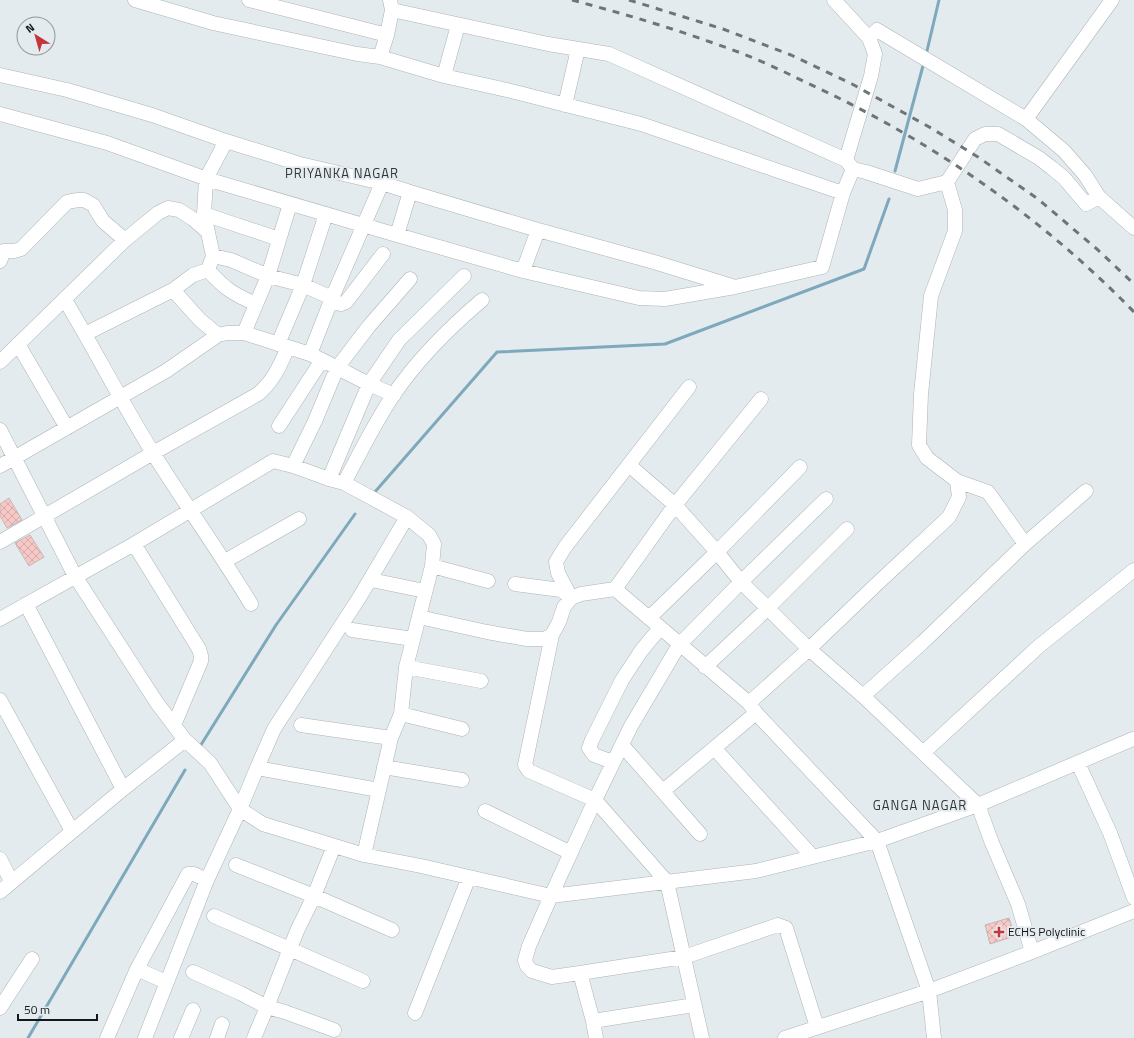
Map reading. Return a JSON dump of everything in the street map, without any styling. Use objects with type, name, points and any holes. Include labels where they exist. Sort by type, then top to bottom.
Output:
[{"type":"street","points":[[136,0],[213,23],[380,58],[444,76],[565,104],[641,124],[843,193]]},
{"type":"street","points":[[249,0],[387,35]]},
{"type":"street","points":[[834,0],[873,34],[1026,119],[1064,152],[1085,175],[1099,197],[1134,228]]},
{"type":"street","points":[[1026,119],[1112,0]]},
{"type":"street","points":[[380,58],[387,35],[391,5],[458,25],[548,44],[609,54],[866,172],[918,189],[947,182],[975,139],[985,134],[998,134],[1039,158],[1052,168],[1064,178],[1086,204],[1099,197]]},
{"type":"street","points":[[444,76],[458,25]]},
{"type":"street","points":[[0,114],[107,143],[206,179],[523,271],[639,298],[665,299],[735,287],[822,267],[843,193],[871,76],[875,54],[873,34]]},
{"type":"street","points":[[565,104],[578,49]]},
{"type":"street","points":[[0,75],[67,90],[152,115],[226,141],[300,164],[382,183],[735,287]]},
{"type":"street","points":[[208,270],[213,256],[204,214],[206,179],[226,141]]},
{"type":"street","points":[[947,182],[955,210],[955,231],[931,296],[921,394],[919,445],[927,458],[957,481],[988,492],[1025,544]]},
{"type":"street","points":[[279,426],[316,357],[331,299],[382,183]]},
{"type":"street","points":[[397,235],[410,192]]},
{"type":"street","points":[[0,260],[4,251],[21,249],[67,202],[78,200],[84,200],[93,205],[103,221],[125,240]]},
{"type":"street","points":[[244,333],[268,276],[290,204]]},
{"type":"street","points":[[0,362],[125,240],[158,213],[168,208],[179,210],[193,219],[208,232]]},
{"type":"street","points":[[204,214],[279,239]]},
{"type":"street","points":[[0,542],[153,453],[234,408],[268,386],[275,374],[326,214]]},
{"type":"street","points":[[523,271],[538,230]]},
{"type":"street","points":[[213,256],[231,260],[268,276],[303,285],[341,304],[346,302],[383,254]]},
{"type":"street","points":[[85,334],[173,290],[193,275],[208,270]]},
{"type":"street","points":[[208,270],[220,284],[235,295],[256,304]]},
{"type":"street","points":[[328,479],[368,384],[400,340],[464,276]]},
{"type":"street","points":[[293,466],[315,421],[337,368],[369,326],[410,279]]},
{"type":"street","points":[[173,290],[200,320],[218,335]]},
{"type":"street","points":[[65,300],[153,453],[225,561],[250,604]]},
{"type":"street","points":[[344,482],[394,395],[419,362],[452,325],[482,300]]},
{"type":"street","points":[[0,466],[166,371],[218,335],[227,332],[244,333],[316,357],[368,384],[394,395]]},
{"type":"street","points":[[18,344],[67,428]]},
{"type":"street","points":[[571,598],[558,573],[556,562],[565,547],[689,387]]},
{"type":"street","points":[[702,1038],[667,882],[595,800],[529,771],[525,765],[552,635],[564,606],[571,598],[581,594],[615,589],[675,505],[761,398]]},
{"type":"street","points":[[0,430],[75,576],[157,703],[185,740],[210,763],[240,809],[263,824],[364,855],[421,866],[551,896],[756,871],[878,841],[978,805],[1133,739]]},
{"type":"street","points":[[0,619],[134,544],[273,462],[293,466],[328,479],[344,482],[407,517],[430,535],[434,544],[432,566],[406,667],[401,714],[391,738],[364,855]]},
{"type":"street","points":[[629,465],[675,505],[717,552],[741,582],[767,609],[809,649],[863,696],[978,805],[992,843],[1018,904],[1032,952]]},
{"type":"street","points":[[649,618],[717,552],[800,467]]},
{"type":"street","points":[[663,791],[714,748],[809,649],[949,517],[959,497],[957,481]]},
{"type":"street","points":[[863,696],[922,643],[1025,544],[1086,491]]},
{"type":"street","points":[[817,1027],[786,928],[778,925],[684,957],[552,977],[532,971],[527,966],[525,960],[529,946],[551,896],[631,726],[679,645],[826,499]]},
{"type":"street","points":[[145,1038],[207,880],[240,809],[274,729],[359,598],[407,517]]},
{"type":"street","points":[[225,561],[299,519]]},
{"type":"street","points":[[705,667],[767,609],[847,529]]},
{"type":"street","points":[[134,544],[199,649],[201,656],[201,661],[174,725]]},
{"type":"street","points":[[432,566],[488,581]]},
{"type":"street","points":[[923,753],[1038,647],[1134,570]]},
{"type":"street","points":[[376,581],[425,591]]},
{"type":"street","points":[[515,584],[561,590],[571,598]]},
{"type":"street","points":[[615,589],[752,708],[878,841],[929,991],[934,1038]]},
{"type":"street","points":[[26,604],[123,789]]},
{"type":"street","points":[[419,617],[527,639],[544,639],[552,635]]},
{"type":"street","points":[[614,762],[594,755],[589,748],[622,680],[641,651],[660,628]]},
{"type":"street","points":[[352,630],[413,639]]},
{"type":"street","points":[[406,667],[481,681]]},
{"type":"street","points":[[0,700],[72,831]]},
{"type":"street","points":[[401,714],[462,729]]},
{"type":"street","points":[[301,725],[391,738]]},
{"type":"street","points":[[0,892],[123,789],[185,740]]},
{"type":"street","points":[[622,745],[700,834]]},
{"type":"street","points":[[714,748],[813,857]]},
{"type":"street","points":[[1078,762],[1110,833],[1134,898]]},
{"type":"street","points":[[384,767],[462,780]]},
{"type":"street","points":[[257,768],[379,790]]},
{"type":"street","points":[[485,811],[571,853]]},
{"type":"street","points":[[254,1038],[297,931],[314,896],[334,846]]},
{"type":"street","points":[[0,859],[12,881]]},
{"type":"street","points":[[236,865],[314,896],[392,930]]},
{"type":"street","points":[[107,1038],[137,970],[188,874],[194,874],[207,880]]},
{"type":"street","points":[[414,1014],[469,877]]},
{"type":"street","points":[[214,916],[363,981]]},
{"type":"street","points":[[785,1038],[929,991],[1032,952],[1132,917]]},
{"type":"street","points":[[0,1008],[32,959]]},
{"type":"street","points":[[137,970],[166,982]]},
{"type":"street","points":[[193,972],[267,1007],[334,1030]]},
{"type":"street","points":[[580,973],[596,1038]]},
{"type":"street","points":[[593,1021],[694,1005]]},
{"type":"street","points":[[181,1038],[193,1010]]},
{"type":"street","points":[[217,1038],[222,1024]]},
{"type":"building","points":[[9,498],[22,520],[7,528],[0,516],[0,504]]},
{"type":"building","points":[[30,535],[44,557],[29,566],[15,543]]},
{"type":"building","points":[[1009,918],[1015,936],[990,944],[985,925]]},
{"type":"waterway","points":[[926,55],[939,0]]},
{"type":"waterway","points":[[895,171],[924,62]]},
{"type":"waterway","points":[[374,493],[497,352],[665,344],[864,269],[889,199]]},
{"type":"waterway","points":[[199,748],[276,625],[355,514]]},
{"type":"waterway","points":[[28,1038],[185,770]]},
{"type":"railway","points":[[572,0],[663,26],[738,52],[849,103],[893,127],[937,153],[1020,211],[1060,243],[1134,312]]},
{"type":"railway","points":[[629,0],[723,29],[791,55],[852,84],[931,128],[978,157],[1038,199],[1098,250],[1134,284]]},
{"type":"place","name":"ECHS Polyclinic","points":[[999,932]]},
{"type":"district","name":"PRIYANKA NAGAR","points":[[342,173]]},
{"type":"district","name":"GANGA NAGAR","points":[[920,805]]}]
